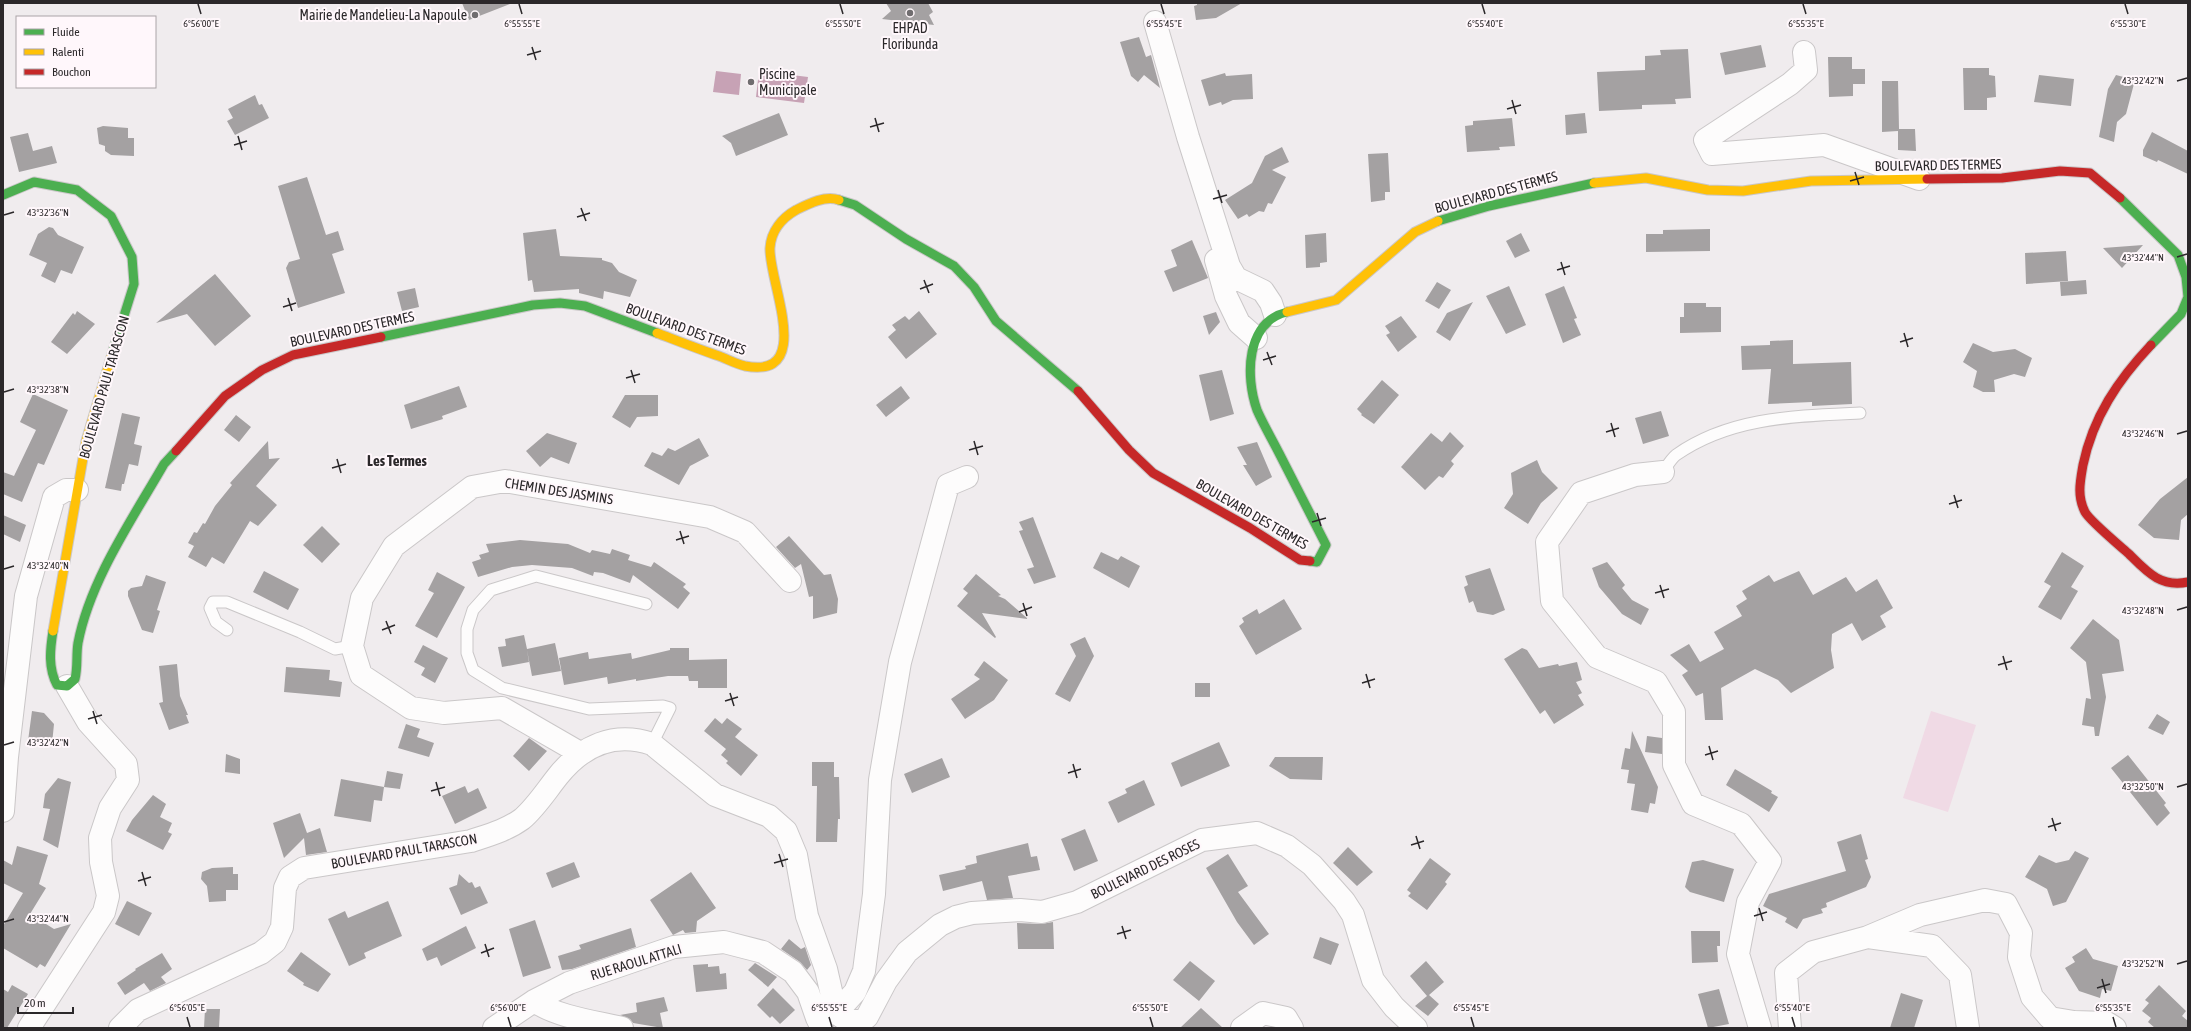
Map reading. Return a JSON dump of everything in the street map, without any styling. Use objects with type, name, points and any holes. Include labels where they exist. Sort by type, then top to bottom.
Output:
[{"type":"street","points":[[1155,22],[1188,137],[1229,266],[1236,278],[1263,291],[1271,303],[1275,315]]},
{"type":"street","points":[[1804,52],[1806,70],[1790,84],[1705,140],[1712,154],[1824,145],[1924,181]]},
{"type":"street","points":[[1164,87],[1208,229],[1226,296],[1239,323],[1256,338]]},
{"type":"street","name":"BOULEVARD DES TERMES","points":[[67,686],[75,679],[77,670],[78,642],[90,603],[111,557],[164,464],[225,396],[262,370],[293,355],[533,305],[560,303],[585,306],[745,366],[766,366],[777,360],[784,349],[784,326],[770,249],[774,231],[787,214],[811,202],[834,198],[855,205],[906,240],[954,266],[974,287],[996,321],[1073,385],[1129,450],[1153,473],[1250,528],[1300,560],[1317,562],[1326,545],[1257,409],[1250,374],[1252,347],[1256,338],[1275,315],[1336,300],[1414,232],[1443,219],[1592,182],[1646,178],[1708,190],[1743,191],[1811,181],[1924,181],[2002,178],[2060,171],[2090,173],[2126,203],[2178,255],[2186,277],[2188,297],[2173,323],[2128,370],[2103,407],[2087,446],[2078,489],[2085,513],[2137,562],[2160,581],[2175,586],[2188,582]]},
{"type":"street","name":"BOULEVARD PAUL TARASCON","points":[[3,196],[34,182],[77,190],[111,216],[132,258],[134,284],[86,441],[50,648],[50,664],[57,685],[67,686],[88,722],[126,764],[128,780],[110,808],[100,838],[101,862],[108,896],[104,912],[29,1028]]},
{"type":"street","points":[[1663,472],[1635,475],[1581,493],[1547,542],[1552,601],[1598,658],[1656,682],[1674,712],[1674,765],[1693,804],[1741,824],[1770,861],[1748,902],[1738,954],[1760,1028]]},
{"type":"street","points":[[838,1023],[855,992],[864,971],[874,894],[880,780],[900,662],[948,485],[968,477]]},
{"type":"street","name":"CHEMIN DES JASMINS","points":[[580,753],[502,708],[444,713],[411,708],[361,675],[352,646],[362,598],[394,546],[472,487],[505,481],[710,516],[745,532],[790,580]]},
{"type":"street","points":[[3,811],[7,757],[26,596],[54,497],[66,490],[77,490]]},
{"type":"street","name":"BOULEVARD PAUL TARASCON","points":[[120,1028],[138,1010],[261,953],[275,942],[282,927],[285,888],[290,877],[304,868],[471,841],[497,833],[522,819],[541,799],[558,775],[580,753],[599,744],[618,739],[641,740],[652,744],[715,795],[769,816],[786,831],[796,855],[807,916],[826,969],[838,1023]]},
{"type":"street","name":"BOULEVARD DES ROSES","points":[[838,1023],[861,1021],[867,1017],[886,981],[907,952],[940,925],[956,916],[972,913],[1013,910],[1042,912],[1077,902],[1202,840],[1256,833],[1287,846],[1312,865],[1344,900],[1353,915],[1373,980],[1394,1007],[1416,1028]]},
{"type":"street","points":[[1790,1028],[1786,973],[1813,952],[1868,937],[1920,915],[1985,900],[2006,904],[2021,933],[2019,957],[2032,997],[2050,1018],[2074,1022],[2107,1023],[2115,1028]]},
{"type":"street","points":[[1868,937],[1932,946],[1960,975],[1968,1028]]},
{"type":"street","name":"RUE RAOUL ATTALI","points":[[494,1028],[534,1001],[568,983],[674,947],[724,942],[763,952],[793,972],[808,992],[816,1018],[838,1023]]},
{"type":"street","points":[[534,1001],[583,1020],[622,1028]]},
{"type":"street","points":[[1242,1028],[1263,1013],[1286,1018],[1292,1028]]},
{"type":"lane","points":[[1663,472],[1675,456],[1723,430],[1758,420],[1860,413]]},
{"type":"lane","points":[[646,604],[536,576],[491,590],[473,610],[467,629],[467,653],[473,670],[502,688],[589,709],[663,706],[670,708],[652,744]]},
{"type":"lane","points":[[227,630],[216,622],[210,608],[214,602],[227,602],[300,632],[335,649],[352,646]]},
{"type":"shaded area","points":[[716,71],[741,74],[739,95],[713,92]]},
{"type":"shaded area","points":[[759,71],[808,77],[804,103],[756,97]]},
{"type":"shaded area","points":[[1931,711],[1976,725],[1948,812],[1903,798]]},
{"type":"building","name":"Mairie de Mandelieu-La Napoule","points":[[462,3],[509,3],[510,4],[469,20]]},
{"type":"building","name":"EHPAD Floribunda","points":[[886,3],[928,3],[933,12],[929,15],[934,25],[882,19],[891,11]]},
{"type":"building","points":[[1197,3],[1242,3],[1216,18],[1196,20],[1194,6],[1197,5]]},
{"type":"building","points":[[1139,37],[1146,57],[1151,55],[1160,88],[1144,75],[1138,82],[1131,76],[1120,42]]},
{"type":"building","points":[[1761,45],[1766,67],[1725,75],[1720,53]]},
{"type":"building","points":[[1688,49],[1691,98],[1675,99],[1676,104],[1642,105],[1642,109],[1599,111],[1597,72],[1645,70],[1645,56],[1661,55],[1660,50]]},
{"type":"building","points":[[1828,57],[1852,57],[1852,69],[1865,69],[1865,84],[1853,84],[1853,96],[1829,97]]},
{"type":"building","points":[[1963,68],[1989,68],[1989,75],[1995,76],[1996,97],[1987,98],[1987,110],[1964,110]]},
{"type":"building","points":[[1225,73],[1226,76],[1252,74],[1253,99],[1233,100],[1222,105],[1221,102],[1209,106],[1201,80]]},
{"type":"building","points":[[2039,75],[2074,79],[2071,106],[2034,102]]},
{"type":"building","points":[[2116,75],[2135,80],[2126,114],[2117,122],[2114,142],[2099,137],[2108,89]]},
{"type":"building","points":[[1882,81],[1898,81],[1899,129],[1915,129],[1916,151],[1898,150],[1898,131],[1882,132]]},
{"type":"building","points":[[255,95],[259,105],[262,104],[269,118],[235,135],[227,121],[233,118],[228,109]]},
{"type":"building","points":[[779,113],[788,135],[736,156],[731,143],[722,136]]},
{"type":"building","points":[[1585,113],[1587,133],[1566,135],[1565,115]]},
{"type":"building","points":[[1512,118],[1515,146],[1499,147],[1500,150],[1467,152],[1465,126],[1473,125],[1473,121]]},
{"type":"building","points":[[103,126],[128,128],[128,138],[134,138],[134,156],[111,155],[105,151],[105,146],[99,144],[97,128]]},
{"type":"building","points":[[2152,132],[2188,151],[2188,174],[2158,160],[2157,162],[2143,156],[2143,150]]},
{"type":"building","points":[[28,133],[33,151],[52,146],[57,163],[19,172],[10,137]]},
{"type":"building","points":[[1282,147],[1289,162],[1272,170],[1286,177],[1272,204],[1268,203],[1264,212],[1259,211],[1249,217],[1247,214],[1238,219],[1225,200],[1252,183],[1265,156]]},
{"type":"building","points":[[1388,153],[1390,192],[1385,192],[1385,200],[1371,202],[1368,154]]},
{"type":"building","points":[[307,177],[326,235],[338,231],[344,250],[332,254],[345,293],[298,308],[286,268],[289,262],[300,259],[278,186]]},
{"type":"building","points":[[49,227],[53,228],[58,235],[84,247],[72,274],[61,270],[55,283],[41,276],[47,263],[29,255],[38,234]]},
{"type":"building","points":[[556,229],[560,256],[602,258],[602,260],[612,263],[619,272],[637,280],[630,297],[604,291],[603,299],[579,293],[579,289],[534,292],[532,280],[528,281],[523,233]]},
{"type":"building","points":[[1710,229],[1710,251],[1646,252],[1646,234],[1663,234],[1663,230]]},
{"type":"building","points":[[1326,233],[1327,262],[1320,263],[1320,267],[1306,268],[1305,235]]},
{"type":"building","points":[[1521,233],[1530,251],[1515,258],[1506,241]]},
{"type":"building","points":[[1192,240],[1208,278],[1173,292],[1164,271],[1177,266],[1171,250]]},
{"type":"building","points":[[2143,245],[2122,268],[2103,248]]},
{"type":"building","points":[[2066,251],[2068,281],[2026,284],[2025,253]]},
{"type":"building","points":[[215,274],[251,316],[215,346],[187,314],[156,323]]},
{"type":"building","points":[[2086,280],[2087,294],[2061,296],[2060,282]]},
{"type":"building","points":[[1437,282],[1451,290],[1439,309],[1425,301]]},
{"type":"building","points":[[1509,286],[1526,325],[1506,334],[1486,296]]},
{"type":"building","points":[[1564,286],[1577,318],[1574,319],[1581,335],[1563,343],[1545,294]]},
{"type":"building","points":[[415,288],[419,307],[402,311],[397,292]]},
{"type":"building","points":[[1473,302],[1450,341],[1436,332],[1447,313]]},
{"type":"building","points":[[1684,303],[1706,303],[1706,307],[1721,307],[1721,332],[1680,333],[1680,317],[1684,317]]},
{"type":"building","points":[[77,311],[95,324],[67,354],[51,342],[73,313],[75,315]]},
{"type":"building","points":[[919,311],[937,334],[906,359],[888,337],[896,330],[892,325],[905,316],[909,320]]},
{"type":"building","points":[[1216,312],[1220,322],[1209,335],[1203,316]]},
{"type":"building","points":[[1401,316],[1417,337],[1398,352],[1386,335],[1390,333],[1385,326]]},
{"type":"building","points":[[1793,340],[1793,364],[1851,362],[1852,404],[1812,406],[1812,402],[1768,404],[1771,369],[1742,370],[1741,346],[1770,345],[1770,341]]},
{"type":"building","points":[[1973,343],[1993,352],[2015,349],[2032,358],[2025,377],[2014,374],[1994,380],[1995,392],[1983,392],[1973,387],[1977,371],[1963,362]]},
{"type":"building","points":[[1222,370],[1234,414],[1210,421],[1199,375]]},
{"type":"building","points":[[1382,380],[1399,395],[1374,424],[1361,415],[1362,414],[1357,409]]},
{"type":"building","points":[[459,386],[467,407],[442,416],[443,419],[411,429],[404,405]]},
{"type":"building","points":[[901,386],[910,398],[886,417],[876,405]]},
{"type":"building","points":[[33,394],[68,410],[44,465],[38,463],[22,502],[3,494],[3,472],[14,476],[36,430],[20,422]]},
{"type":"building","points":[[625,395],[658,395],[658,416],[637,417],[630,428],[612,417]]},
{"type":"building","points":[[1661,411],[1669,436],[1643,444],[1635,418]]},
{"type":"building","points":[[122,413],[140,417],[134,444],[142,446],[138,466],[129,464],[121,491],[105,488]]},
{"type":"building","points":[[236,415],[251,427],[239,442],[224,430]]},
{"type":"building","points":[[1450,432],[1464,446],[1451,461],[1454,464],[1443,478],[1439,476],[1425,490],[1401,467],[1431,433],[1442,442]]},
{"type":"building","points":[[547,433],[577,443],[569,464],[551,457],[540,467],[526,451]]},
{"type":"building","points":[[699,438],[709,456],[690,466],[679,485],[644,466],[652,452],[662,456],[668,448],[675,451]]},
{"type":"building","points":[[268,441],[269,459],[280,458],[256,486],[277,505],[258,526],[250,521],[224,564],[212,557],[206,567],[188,557],[194,546],[188,543],[194,532],[197,533],[203,523],[205,524],[215,506],[232,485],[230,483]]},
{"type":"building","points":[[1257,442],[1272,477],[1256,486],[1243,465],[1247,465],[1237,447]]},
{"type":"building","points":[[1537,460],[1542,472],[1558,488],[1541,503],[1528,524],[1504,508],[1513,494],[1511,473]]},
{"type":"building","points":[[2188,477],[2188,514],[2181,520],[2179,540],[2154,538],[2138,525],[2160,499]]},
{"type":"building","points":[[3,515],[26,525],[20,542],[3,534]]},
{"type":"building","points":[[1033,517],[1056,577],[1034,584],[1027,569],[1034,567],[1019,531],[1023,530],[1019,522]]},
{"type":"building","points":[[322,526],[340,544],[322,563],[303,545]]},
{"type":"building","points":[[789,536],[824,575],[831,574],[838,599],[837,613],[813,619],[813,596],[809,597],[801,564],[795,568],[776,547]]},
{"type":"building","points":[[520,540],[568,544],[590,553],[592,550],[610,554],[612,549],[630,555],[628,560],[651,567],[654,562],[686,584],[683,587],[690,593],[678,609],[633,575],[630,583],[603,573],[594,572],[593,576],[572,568],[532,565],[512,567],[478,577],[472,562],[481,559],[479,555],[489,552],[486,544]]},
{"type":"building","points":[[1101,552],[1118,560],[1121,556],[1140,566],[1129,588],[1093,568]]},
{"type":"building","points":[[2062,552],[2084,566],[2071,587],[2078,591],[2061,620],[2038,607],[2051,586],[2044,582]]},
{"type":"building","points":[[1607,562],[1625,585],[1622,588],[1632,600],[1649,609],[1641,625],[1622,614],[1599,587],[1592,568]]},
{"type":"building","points":[[1490,568],[1505,610],[1493,615],[1477,612],[1473,601],[1469,603],[1464,587],[1468,585],[1465,576]]},
{"type":"building","points":[[264,571],[299,589],[288,610],[253,592]]},
{"type":"building","points":[[1799,571],[1813,595],[1846,577],[1856,592],[1877,579],[1893,608],[1880,616],[1886,627],[1862,641],[1852,623],[1832,634],[1831,650],[1834,668],[1791,693],[1778,680],[1755,669],[1721,688],[1723,720],[1705,720],[1703,693],[1696,696],[1682,675],[1688,671],[1670,655],[1689,644],[1700,662],[1724,649],[1714,632],[1742,616],[1736,606],[1747,599],[1742,591],[1769,575],[1774,582]]},
{"type":"building","points":[[437,572],[465,587],[437,638],[415,626],[434,593],[428,590]]},
{"type":"building","points":[[976,574],[1001,595],[998,596],[1005,599],[1028,619],[982,613],[996,637],[995,638],[957,606],[968,593],[963,589]]},
{"type":"building","points":[[146,575],[166,582],[157,610],[160,611],[153,633],[142,630],[128,596],[128,591],[131,588],[142,586]]},
{"type":"building","points":[[1284,599],[1302,629],[1256,655],[1239,626],[1244,622],[1242,618],[1257,609],[1259,614]]},
{"type":"building","points":[[2093,619],[2119,640],[2124,671],[2102,674],[2106,697],[2099,736],[2095,736],[2094,727],[2082,725],[2086,698],[2091,699],[2086,662],[2070,648]]},
{"type":"building","points":[[524,635],[527,649],[555,643],[561,671],[532,676],[527,650],[529,662],[502,667],[498,647],[506,646],[505,639]]},
{"type":"building","points":[[1085,637],[1094,656],[1070,702],[1055,694],[1076,656],[1070,644]]},
{"type":"building","points":[[423,645],[448,658],[435,683],[421,675],[425,668],[414,662]]},
{"type":"building","points":[[670,648],[689,648],[689,660],[727,659],[727,688],[698,688],[698,681],[689,681],[688,676],[668,676],[636,681],[636,679],[608,684],[607,677],[564,685],[559,658],[588,652],[589,659],[631,653],[632,659],[670,650]]},
{"type":"building","points":[[1522,648],[1527,650],[1539,668],[1577,662],[1582,680],[1576,682],[1582,693],[1578,695],[1584,705],[1554,724],[1545,710],[1540,714],[1504,659]]},
{"type":"building","points":[[984,661],[1008,680],[994,700],[965,719],[951,699],[980,679],[974,675]]},
{"type":"building","points":[[177,664],[180,696],[188,715],[186,715],[189,723],[169,730],[159,703],[163,702],[159,666]]},
{"type":"building","points":[[286,667],[330,670],[329,680],[342,682],[340,697],[284,692]]},
{"type":"building","points":[[1195,683],[1210,683],[1210,697],[1195,697]]},
{"type":"building","points":[[32,711],[44,713],[54,724],[52,744],[28,741]]},
{"type":"building","points":[[2157,714],[2170,722],[2163,735],[2148,728]]},
{"type":"building","points":[[715,718],[722,724],[727,718],[742,729],[735,737],[758,755],[741,776],[726,763],[728,761],[721,755],[726,749],[704,731]]},
{"type":"building","points":[[406,724],[420,729],[417,737],[434,743],[429,757],[398,748]]},
{"type":"building","points":[[1632,731],[1658,787],[1655,804],[1650,803],[1648,813],[1631,810],[1635,784],[1627,783],[1629,770],[1621,769],[1625,748],[1630,749]]},
{"type":"building","points":[[1647,736],[1662,738],[1662,754],[1645,752]]},
{"type":"building","points":[[529,738],[547,751],[529,771],[513,756]]},
{"type":"building","points":[[1219,742],[1230,766],[1181,787],[1171,763]]},
{"type":"building","points":[[226,754],[240,759],[240,774],[225,772]]},
{"type":"building","points":[[2128,755],[2166,803],[2164,805],[2170,813],[2157,826],[2111,768]]},
{"type":"building","points":[[1275,757],[1323,757],[1322,780],[1290,779],[1269,766]]},
{"type":"building","points":[[942,758],[950,777],[912,793],[904,774]]},
{"type":"building","points":[[812,762],[834,762],[834,777],[839,777],[840,819],[838,819],[837,842],[816,842],[817,786],[812,786]]},
{"type":"building","points":[[1735,769],[1772,791],[1771,793],[1778,797],[1769,812],[1726,785]]},
{"type":"building","points":[[387,771],[403,774],[400,789],[384,787]]},
{"type":"building","points":[[58,778],[71,782],[58,848],[43,840],[50,809],[43,808],[45,794]]},
{"type":"building","points":[[341,779],[384,787],[382,801],[374,800],[371,822],[334,816]]},
{"type":"building","points":[[1144,780],[1155,805],[1118,823],[1108,802],[1127,793],[1125,789]]},
{"type":"building","points":[[465,786],[468,793],[478,788],[487,808],[455,824],[442,796]]},
{"type":"building","points":[[153,795],[166,804],[160,817],[172,823],[168,832],[172,834],[163,850],[126,831],[132,820]]},
{"type":"building","points":[[300,813],[307,833],[320,828],[327,852],[306,855],[304,838],[284,858],[273,823]]},
{"type":"building","points":[[1085,829],[1098,861],[1074,871],[1061,839]]},
{"type":"building","points":[[1861,834],[1868,859],[1865,860],[1871,877],[1866,887],[1826,903],[1827,907],[1821,909],[1823,913],[1803,919],[1797,929],[1785,922],[1787,918],[1763,906],[1769,894],[1846,871],[1837,842]]},
{"type":"building","points":[[1028,843],[1031,857],[1037,856],[1040,870],[1008,876],[1013,898],[987,900],[982,881],[943,891],[939,875],[966,869],[965,866],[977,863],[976,856]]},
{"type":"building","points":[[17,846],[48,855],[39,884],[46,888],[30,914],[54,929],[71,924],[45,967],[40,964],[37,968],[3,948],[3,926],[23,893],[3,883],[3,860],[12,865]]},
{"type":"building","points":[[1348,847],[1373,872],[1357,886],[1333,863]]},
{"type":"building","points":[[2075,851],[2089,858],[2066,902],[2053,906],[2047,889],[2025,877],[2039,855],[2056,863],[2069,860]]},
{"type":"building","points":[[1228,854],[1248,886],[1238,892],[1269,934],[1254,945],[1237,922],[1206,868]]},
{"type":"building","points":[[1430,858],[1451,874],[1445,882],[1447,884],[1427,910],[1408,896],[1411,893],[1407,890]]},
{"type":"building","points":[[1703,860],[1734,869],[1724,902],[1690,892],[1685,887],[1692,862]]},
{"type":"building","points":[[574,862],[580,877],[552,888],[546,873]]},
{"type":"building","points":[[233,867],[233,874],[238,874],[238,890],[226,890],[226,901],[209,902],[207,886],[201,879],[202,872],[212,868]]},
{"type":"building","points":[[691,872],[716,908],[697,921],[696,932],[685,933],[683,930],[673,935],[650,900]]},
{"type":"building","points":[[459,874],[469,883],[472,882],[475,888],[480,886],[488,903],[461,915],[449,888],[457,885]]},
{"type":"building","points":[[127,901],[152,913],[139,936],[115,924]]},
{"type":"building","points":[[388,901],[402,936],[364,953],[366,958],[349,966],[328,919],[345,911],[348,918]]},
{"type":"building","points":[[535,920],[551,968],[523,977],[509,929]]},
{"type":"building","points":[[1053,922],[1054,949],[1018,949],[1017,923],[1041,924]]},
{"type":"building","points":[[466,926],[476,948],[441,966],[437,957],[427,961],[422,949]]},
{"type":"building","points":[[631,928],[636,947],[572,969],[562,970],[558,956],[581,949],[579,945]]},
{"type":"building","points":[[1691,931],[1720,931],[1720,946],[1717,946],[1718,962],[1692,963]]},
{"type":"building","points":[[1320,937],[1339,944],[1331,965],[1313,958]]},
{"type":"building","points":[[789,939],[801,949],[805,947],[811,965],[807,970],[800,962],[781,949]]},
{"type":"building","points":[[2086,948],[2093,959],[2118,966],[2111,991],[2102,989],[2100,998],[2079,991],[2065,968],[2075,962],[2072,957]]},
{"type":"building","points":[[301,952],[331,974],[318,992],[303,985],[304,983],[287,971]]},
{"type":"building","points":[[162,953],[172,969],[161,977],[166,983],[150,991],[144,983],[125,995],[117,983],[136,970],[135,969]]},
{"type":"building","points":[[1190,961],[1215,981],[1199,1001],[1173,980]]},
{"type":"building","points":[[1426,961],[1444,982],[1429,995],[1439,1004],[1428,1016],[1415,1006],[1427,996],[1410,976]]},
{"type":"building","points":[[755,963],[777,977],[768,987],[748,970]]},
{"type":"building","points":[[708,964],[708,967],[719,966],[720,974],[726,973],[727,989],[696,992],[693,965]]},
{"type":"building","points":[[12,985],[28,994],[7,1028],[3,1028],[3,989],[8,992]]},
{"type":"building","points":[[2159,985],[2186,1011],[2182,1016],[2188,1021],[2188,1028],[2155,1028],[2148,1022],[2151,1018],[2142,1011],[2149,1003],[2145,1000]]},
{"type":"building","points":[[773,988],[795,1010],[780,1024],[772,1016],[770,1018],[757,1005]]},
{"type":"building","points":[[1719,989],[1729,1024],[1708,1028],[1698,994]]},
{"type":"building","points":[[1901,993],[1923,1000],[1914,1028],[1890,1028]]},
{"type":"building","points":[[664,997],[668,1011],[660,1013],[663,1028],[633,1023],[630,1019],[620,1015],[637,1012],[636,1003]]},
{"type":"building","points":[[1201,1008],[1223,1028],[1180,1028]]},
{"type":"building","points":[[205,1009],[220,1009],[219,1028],[204,1028]]},
{"type":"traffic: fast","points":[[3,195],[34,182],[77,190],[111,216],[132,257],[134,284],[112,354]]},
{"type":"traffic: fast","points":[[1438,221],[1489,206],[1594,183]]},
{"type":"traffic: fast","points":[[2120,198],[2178,255],[2186,277],[2188,297],[2181,314],[2151,345]]},
{"type":"traffic: fast","points":[[839,200],[855,205],[906,239],[954,266],[974,287],[996,321],[1078,391]]},
{"type":"traffic: fast","points":[[381,337],[533,305],[560,303],[585,306],[657,333]]},
{"type":"traffic: fast","points":[[1287,312],[1273,318],[1263,327],[1256,338],[1250,367],[1251,382],[1253,396],[1259,415],[1326,545],[1317,562],[1310,561]]},
{"type":"traffic: fast","points":[[53,631],[51,652],[52,672],[57,685],[67,686],[75,679],[78,643],[84,619],[102,573],[126,528],[164,464],[176,451]]},
{"type":"traffic: slow","points":[[1594,183],[1646,178],[1708,190],[1743,191],[1811,181],[1927,179]]},
{"type":"traffic: slow","points":[[657,333],[745,366],[766,366],[779,358],[784,343],[780,303],[771,263],[770,248],[773,236],[782,221],[796,210],[822,199],[839,200]]},
{"type":"traffic: slow","points":[[1287,312],[1336,300],[1415,232],[1438,221]]},
{"type":"traffic: slow","points":[[53,631],[86,441],[112,354]]},
{"type":"traffic: jam","points":[[1927,179],[2002,178],[2060,171],[2090,173],[2120,198]]},
{"type":"traffic: jam","points":[[176,451],[225,396],[262,370],[293,355],[381,337]]},
{"type":"traffic: jam","points":[[2151,345],[2128,372],[2108,400],[2100,415],[2087,447],[2080,483],[2080,495],[2082,506],[2092,521],[2148,572],[2162,581],[2170,583],[2188,582]]},
{"type":"traffic: jam","points":[[1078,391],[1129,450],[1153,473],[1250,528],[1300,560],[1310,561]]},
{"type":"place","name":"EHPAD Floribunda","points":[[910,13]]},
{"type":"place","name":"Mairie de Mandelieu-La Napoule","points":[[475,15]]},
{"type":"place","name":"Piscine Municipale","points":[[751,82]]},
{"type":"district","name":"Les Termes","points":[[397,460]]}]
